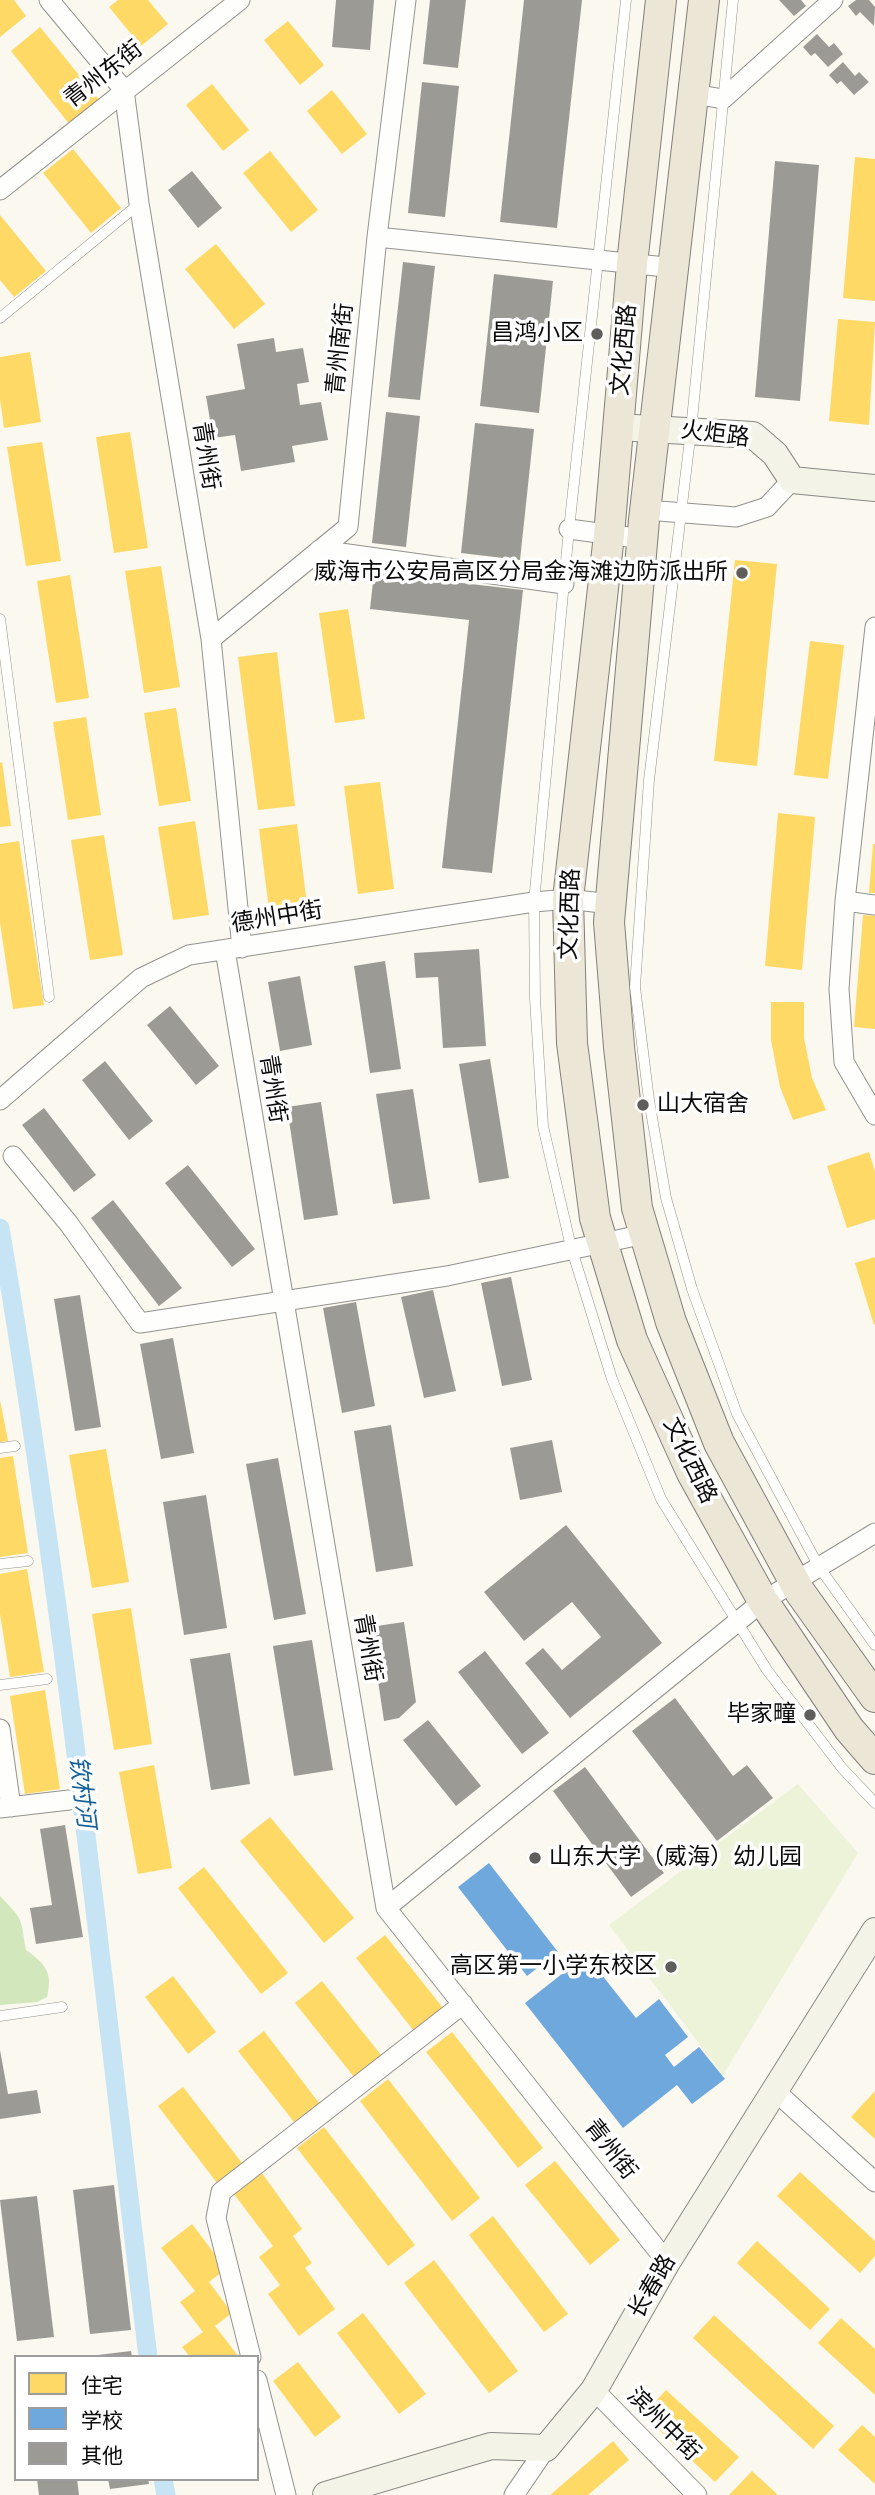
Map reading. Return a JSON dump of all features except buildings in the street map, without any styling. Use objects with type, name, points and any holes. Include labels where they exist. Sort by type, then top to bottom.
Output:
[{"type":"main road","name":"文化西路","points":[[661,0],[632,264],[609,535],[568,899],[572,1043],[595,1218],[632,1340],[687,1461],[763,1601],[849,1729],[875,1759]]},
{"type":"main road","name":"文化西路","points":[[704,0],[644,524],[610,904],[609,922],[619,1047],[637,1208],[671,1322],[719,1443],[806,1574],[875,1697]]},
{"type":"street","points":[[49,0],[124,90]]},
{"type":"street","name":"青州东街","points":[[0,190],[240,0]]},
{"type":"street","name":"青州南街","points":[[211,639],[348,527],[377,237],[406,0]]},
{"type":"street","points":[[694,93],[723,99],[833,0]]},
{"type":"street","name":"青州街","points":[[124,90],[139,203],[211,639],[233,949],[283,1301],[386,1908],[667,2262]]},
{"type":"street","points":[[377,237],[674,268]]},
{"type":"street","name":"火炬路","points":[[618,427],[753,435],[775,454],[792,480]]},
{"type":"street","points":[[569,529],[609,535],[681,513],[736,517],[767,507],[792,480],[875,488]]},
{"type":"street","points":[[319,550],[564,584]]},
{"type":"street","points":[[875,627],[845,901],[839,989],[845,1062],[875,1115]]},
{"type":"street","name":"德州中街","points":[[0,1100],[141,978],[190,955],[534,902],[568,899],[610,904]]},
{"type":"street","points":[[845,901],[875,905]]},
{"type":"street","points":[[13,1156],[69,1224],[140,1323],[447,1276],[571,1247],[645,1234]]},
{"type":"street","points":[[386,1908],[763,1601],[875,1533]]},
{"type":"street","points":[[0,1729],[5,1808],[69,1800]]},
{"type":"street","name":"长春路","points":[[546,2448],[594,2390],[667,2262],[875,1931]]},
{"type":"street","points":[[250,2355],[216,2218],[221,2192],[463,2004]]},
{"type":"street","points":[[774,2090],[875,2182]]},
{"type":"street","points":[[259,2388],[286,2495]]},
{"type":"street","name":"滨州中街","points":[[594,2390],[698,2495]]},
{"type":"street","points":[[326,2495],[491,2446],[546,2448]]},
{"type":"street","points":[[514,2495],[546,2448]]},
{"type":"lane","points":[[626,0],[569,529],[534,902],[535,999],[543,1126],[571,1247],[612,1379],[662,1499],[766,1670],[842,1768],[875,1803]]},
{"type":"lane","points":[[733,0],[691,430],[649,780],[635,987],[649,1100],[666,1198],[692,1289],[737,1414],[806,1574],[875,1645]]},
{"type":"lane","points":[[0,318],[139,203]]},
{"type":"lane","points":[[0,619],[49,998]]},
{"type":"lane","points":[[0,1448],[15,1446]]},
{"type":"lane","points":[[0,1564],[28,1561]]},
{"type":"lane","points":[[0,1685],[47,1679]]},
{"type":"lane","points":[[0,2017],[62,2007]]},
{"type":"green space","points":[[798,1784],[858,1853],[723,2075],[609,1925]]},
{"type":"green space","points":[[0,1896],[20,1920],[26,1950],[39,1960],[48,1975],[47,1997],[37,2002],[0,2005]]},
{"type":"waterway","name":"钦村河","points":[[0,1228],[63,1650],[148,2355]]},
{"type":"waterway","name":"钦村河","points":[[163,2481],[166,2495]]},
{"type":"place","name":"昌鸿小区","points":[[597,334]]},
{"type":"place","name":"威海市公安局高区分局金海滩边防派出所","points":[[742,573]]},
{"type":"place","name":"山大宿舍","points":[[643,1105]]},
{"type":"place","name":"毕家疃","points":[[810,1715]]},
{"type":"place","name":"山东大学（威海）幼儿园","points":[[535,1858]]},
{"type":"place","name":"高区第一小学东校区","points":[[671,1967]]}]
